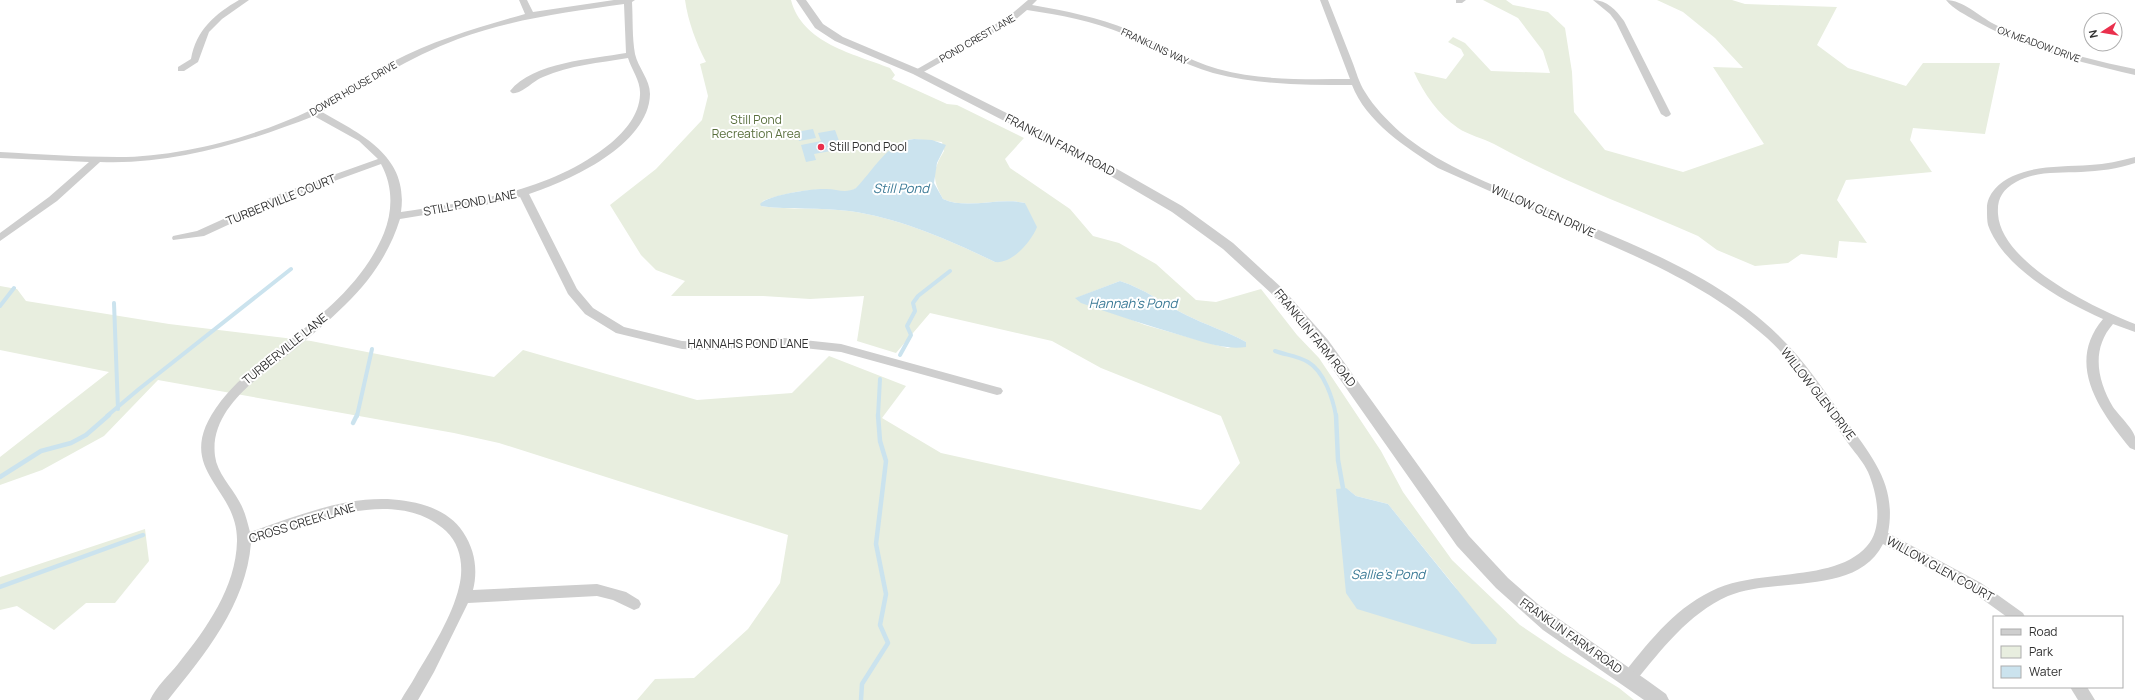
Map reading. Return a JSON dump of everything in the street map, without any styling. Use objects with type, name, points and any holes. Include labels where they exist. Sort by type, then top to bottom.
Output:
[{"type":"street","points":[[181,69],[195,60],[198,41],[207,27],[222,14],[245,0]]},
{"type":"street","points":[[523,0],[530,15]]},
{"type":"street","name":"STILL POND LANE","points":[[395,216],[485,202],[523,192],[544,185],[589,163],[615,144],[634,124],[640,114],[645,93],[644,83],[631,55],[628,0]]},
{"type":"street","name":"DOWER HOUSE DRIVE","points":[[0,156],[97,160],[143,158],[194,151],[246,138],[315,112],[395,64],[428,48],[477,29],[530,15],[631,0]]},
{"type":"street","name":"FRANKLIN FARM ROAD","points":[[801,0],[810,17],[828,33],[853,46],[917,72],[1146,190],[1188,216],[1228,246],[1278,292],[1323,344],[1463,541],[1485,567],[1516,597],[1543,619],[1630,677],[1659,700]]},
{"type":"street","name":"WILLOW GLEN DRIVE","points":[[1324,0],[1355,82],[1367,103],[1404,141],[1432,159],[1467,178],[1664,264],[1715,292],[1762,327],[1798,364],[1873,468],[1885,504],[1885,521],[1881,536],[1871,550],[1859,562],[1845,569],[1827,574],[1739,586],[1699,604],[1673,625],[1630,677]]},
{"type":"street","points":[[1597,0],[1613,12],[1620,21],[1666,114]]},
{"type":"street","name":"OX MEADOW DRIVE","points":[[1950,0],[1982,21],[2015,37],[2077,58],[2135,72]]},
{"type":"street","name":"POND CREST LANE","points":[[917,72],[1011,20],[1030,3]]},
{"type":"street","name":"FRANKLINS WAY","points":[[1030,3],[1113,27],[1133,35],[1179,59],[1234,76],[1283,82],[1355,82]]},
{"type":"street","points":[[515,91],[529,79],[550,71],[631,55]]},
{"type":"street","name":"TURBERVILLE LANE","points":[[158,700],[201,647],[219,619],[231,596],[239,573],[244,540],[240,517],[232,501],[211,470],[208,457],[210,433],[216,418],[226,403],[246,380],[323,320],[360,282],[384,247],[395,216],[397,204],[396,188],[392,175],[384,160],[367,142],[315,112]]},
{"type":"street","points":[[0,238],[53,199],[97,160]]},
{"type":"street","name":"TURBERVILLE COURT","points":[[177,238],[200,234],[278,198],[384,160]]},
{"type":"street","points":[[2135,160],[2106,167],[2046,171],[2016,178],[2001,188],[1993,201],[1992,209],[1992,216],[1997,232],[2018,259],[2059,292],[2110,319],[2135,328]]},
{"type":"street","name":"HANNAHS POND LANE","points":[[523,192],[572,291],[589,310],[620,330],[660,342],[682,345],[706,346],[785,342],[841,348],[997,391]]},
{"type":"street","points":[[2110,319],[2096,338],[2094,345],[2092,363],[2094,376],[2098,388],[2112,415],[2135,444]]},
{"type":"street","name":"CROSS CREEK LANE","points":[[244,540],[336,510],[359,506],[402,505],[421,509],[436,515],[448,523],[458,533],[465,547],[468,568],[464,596],[420,685],[409,700]]},
{"type":"street","name":"WILLOW GLEN COURT","points":[[1881,536],[1976,587],[2017,616]]},
{"type":"street","points":[[464,596],[597,590],[612,592],[624,597],[634,604]]},
{"type":"street","points":[[2079,688],[2087,700]]},
{"type":"green space","name":"Still Pond Recreation Area","points":[[685,0],[791,0],[797,15],[806,27],[831,45],[890,68],[895,75],[892,79],[947,104],[957,105],[1024,138],[1005,159],[1010,168],[1070,209],[1093,236],[1119,243],[1156,264],[1196,300],[1216,302],[1261,289],[1297,335],[1319,358],[1381,451],[1403,492],[1452,560],[1520,625],[1563,654],[1619,688],[1634,700],[637,700],[655,679],[694,678],[748,629],[780,583],[788,535],[499,443],[454,433],[158,380],[104,436],[42,470],[0,485],[0,457],[109,372],[0,350],[0,286],[17,289],[26,301],[169,324],[311,341],[494,377],[523,350],[697,400],[792,393],[829,356],[906,386],[882,418],[941,453],[1201,510],[1240,463],[1221,416],[1101,368],[1052,341],[930,313],[896,353],[857,341],[864,296],[810,299],[763,296],[671,296],[685,281],[656,270],[641,255],[610,205],[656,169],[702,120],[708,96],[700,64],[706,62],[693,32]],"holes":[[[914,139],[942,142],[944,151],[937,164],[935,180],[943,199],[952,202],[972,204],[1004,201],[1025,203],[1026,207],[995,262],[924,231],[868,214],[827,209],[761,206],[763,201],[794,192],[818,190],[845,192],[855,189],[870,176],[882,160],[896,146],[904,141]],[[1120,281],[1146,292],[1186,315],[1246,342],[1228,348],[1216,345],[1145,325],[1076,298]],[[1346,488],[1356,496],[1388,504],[1457,589]]]},
{"type":"green space","points":[[1483,0],[1506,0],[1513,5],[1548,12],[1565,28],[1572,72],[1574,112],[1605,150],[1683,172],[1764,144],[1713,67],[1743,68],[1715,38],[1683,12],[1657,0],[1732,0],[1745,4],[1837,7],[1817,45],[1848,68],[1906,86],[1923,63],[2000,63],[1985,134],[1913,128],[1910,140],[1932,172],[1846,180],[1837,200],[1867,243],[1839,241],[1837,258],[1801,254],[1788,263],[1755,266],[1717,250],[1698,236],[1569,181],[1490,142],[1466,133],[1444,116],[1427,96],[1414,72],[1446,79],[1464,55],[1461,49],[1448,42],[1453,37],[1465,43],[1491,71],[1550,73],[1543,51],[1518,18]]},
{"type":"green space","points":[[145,529],[149,561],[115,603],[86,603],[54,630],[17,606],[0,610],[0,577]]},
{"type":"water","points":[[813,129],[816,138],[799,141],[796,132]]},
{"type":"water","name":"Still Pond Pool","points":[[835,130],[842,149],[814,154],[816,160],[806,162],[801,145],[821,141],[818,133]]},
{"type":"water","name":"Still Pond","points":[[914,139],[932,140],[946,145],[937,163],[934,183],[943,199],[952,202],[972,204],[1004,201],[1025,203],[1037,227],[1026,245],[1020,251],[1008,259],[1001,262],[995,262],[924,231],[868,214],[827,209],[761,206],[760,204],[781,195],[802,191],[820,189],[845,191],[852,190],[856,188],[882,158],[896,145]]},
{"type":"water","name":"Hannah's Pond","points":[[1120,281],[1146,292],[1186,315],[1246,342],[1246,347],[1238,348],[1206,343],[1106,312],[1081,303],[1075,298]]},
{"type":"water","name":"Sallie's Pond","points":[[1346,488],[1356,496],[1388,504],[1497,639],[1496,644],[1472,644],[1357,609],[1346,593],[1336,489]]},
{"type":"waterway","points":[[118,407],[291,269]]},
{"type":"waterway","points":[[900,355],[911,335],[907,326],[915,311],[913,303],[918,296],[950,271]]},
{"type":"waterway","points":[[0,306],[14,288]]},
{"type":"waterway","points":[[114,303],[118,407]]},
{"type":"waterway","points":[[357,416],[372,349]]},
{"type":"waterway","points":[[1275,351],[1300,358],[1314,366],[1327,386],[1336,416]]},
{"type":"waterway","points":[[878,415],[880,379]]},
{"type":"waterway","points":[[107,416],[118,407]]},
{"type":"waterway","points":[[0,477],[41,451],[71,443],[86,435],[109,415]]},
{"type":"waterway","points":[[353,423],[357,415]]},
{"type":"waterway","points":[[861,700],[862,684],[888,643],[880,625],[886,594],[876,544],[886,461],[880,441],[878,415]]},
{"type":"waterway","points":[[1336,415],[1338,460],[1343,488]]},
{"type":"waterway","points":[[0,587],[143,535]]},
{"type":"place","name":"Still Pond Pool","points":[[821,147]]}]
